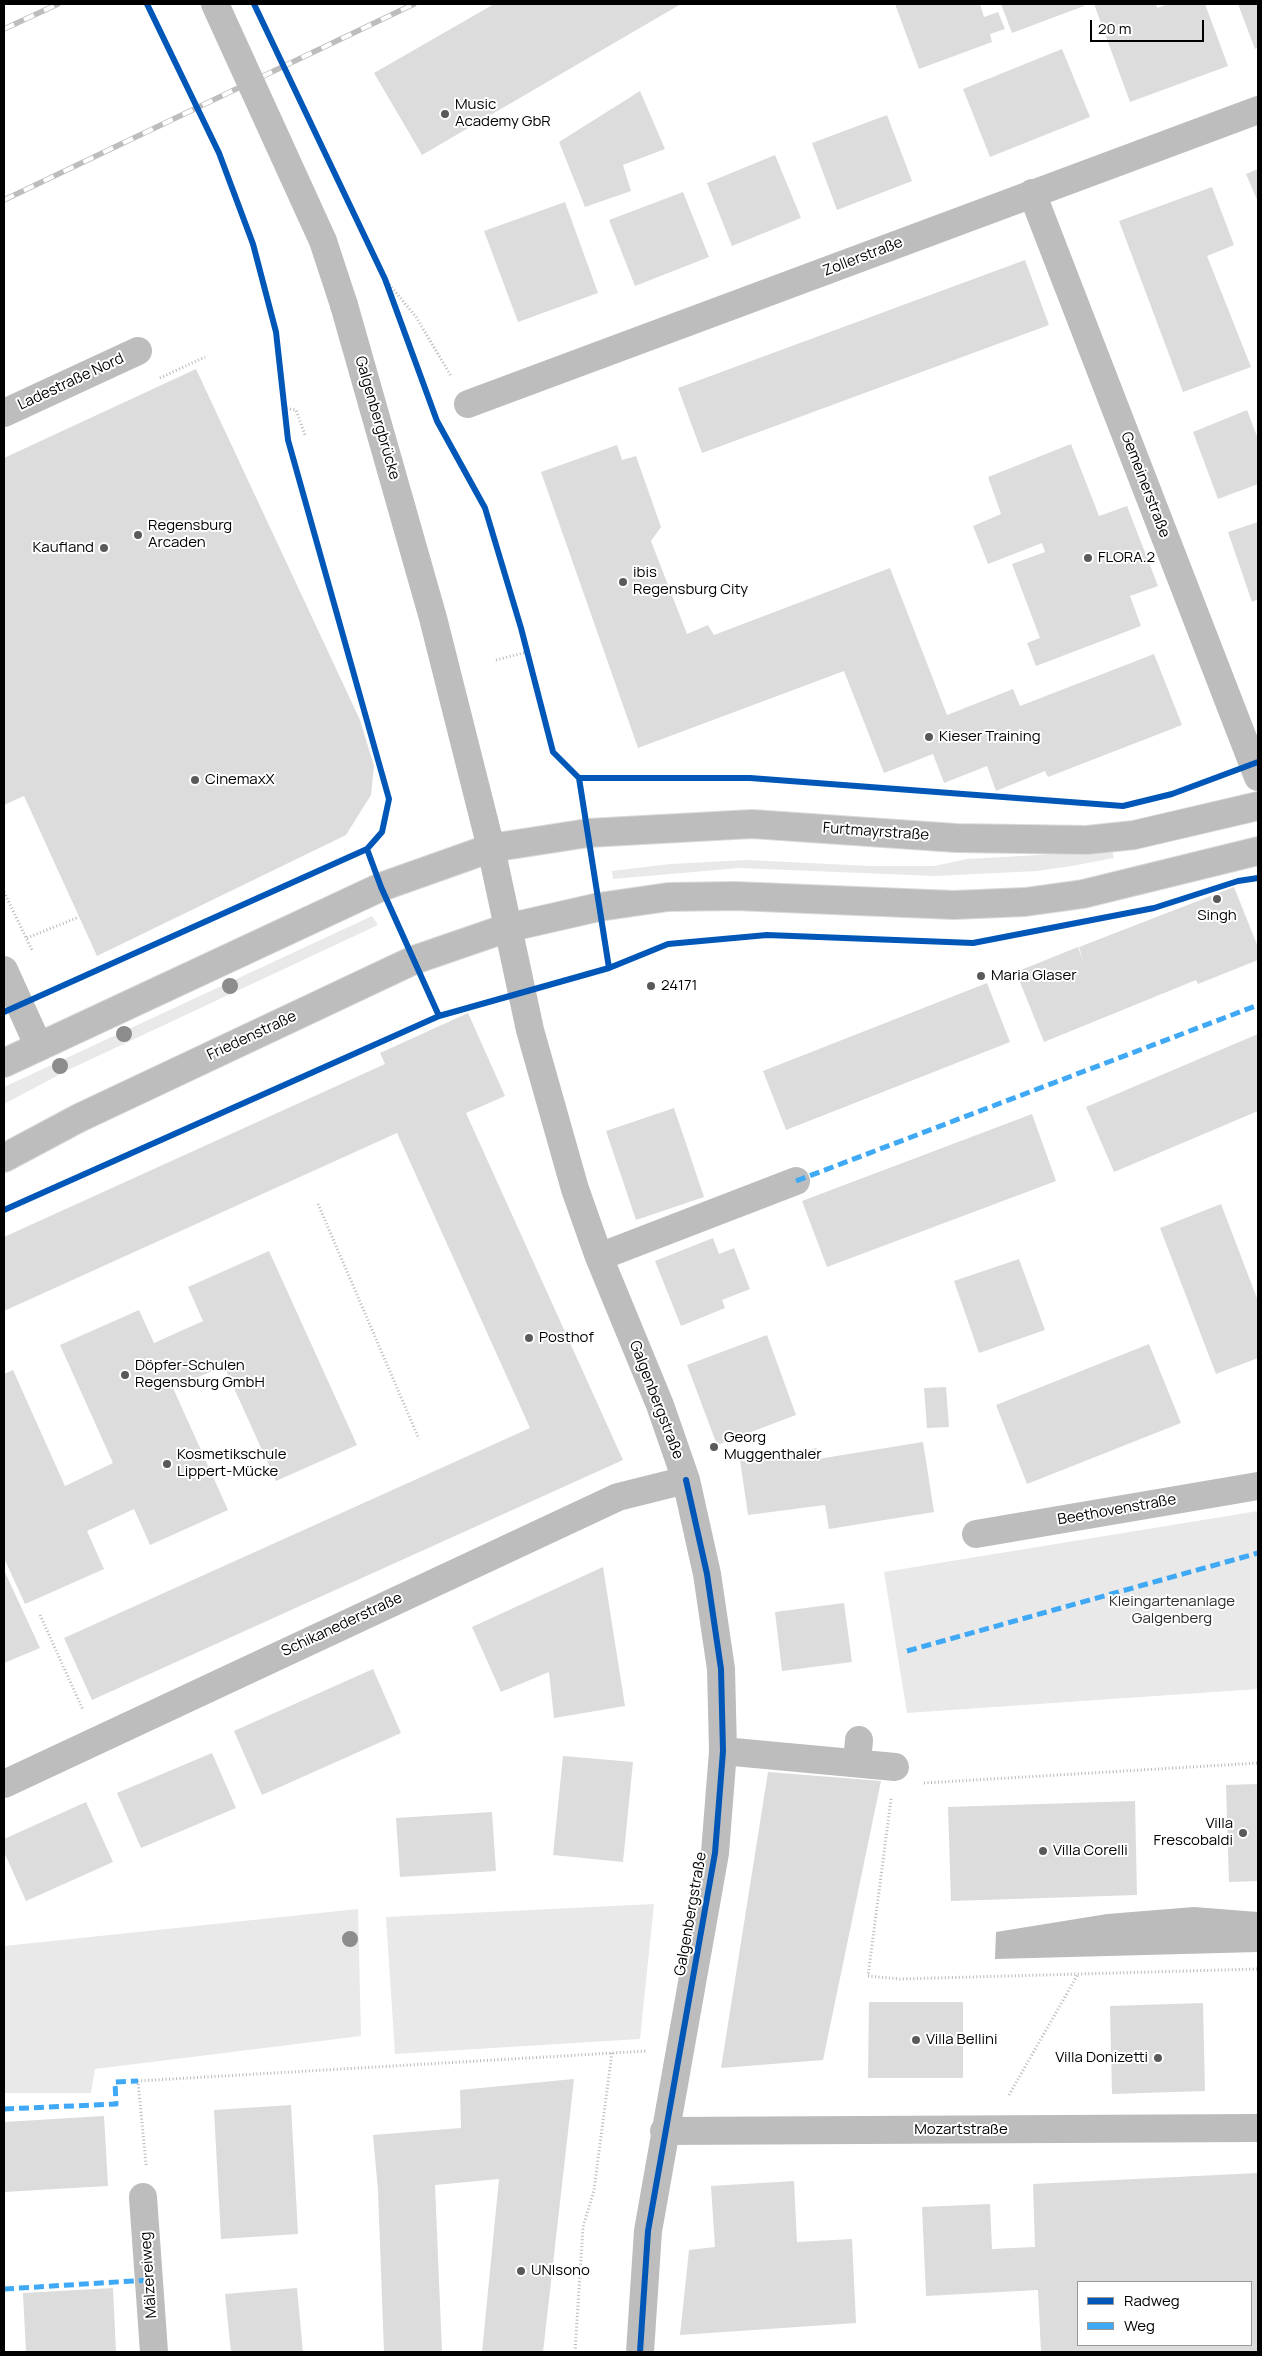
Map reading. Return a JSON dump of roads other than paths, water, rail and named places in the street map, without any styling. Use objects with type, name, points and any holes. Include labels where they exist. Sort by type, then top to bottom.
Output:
[{"type":"street","name":"Galgenbergbrücke","points":[[215,4],[323,241],[344,305],[430,608],[491,848]]},
{"type":"street","name":"Zollerstraße","points":[[468,404],[627,347],[1032,193],[1258,110]]},
{"type":"street","name":"Gemeinerstraße","points":[[1032,193],[1258,777]]},
{"type":"street","name":"Ladestraße Nord","points":[[4,413],[138,351]]},
{"type":"street","name":"Furtmayrstraße","points":[[491,848],[588,833],[752,824],[956,838],[1087,840],[1134,834],[1258,806]]},
{"type":"street","name":"Galgenbergstraße","points":[[491,848],[530,1030],[575,1189],[599,1257],[660,1405],[686,1480],[706,1574],[721,1669],[723,1751],[714,1854],[648,2231],[640,2352]]},
{"type":"street","points":[[4,1063],[381,887],[491,848]]},
{"type":"street","points":[[507,928],[599,907],[668,897],[735,896],[954,905],[1025,902],[1083,894],[1258,850]]},
{"type":"street","name":"Friedenstraße","points":[[4,1158],[79,1118],[414,960],[507,928]]},
{"type":"street","points":[[4,970],[39,1047]]},
{"type":"street","points":[[599,1257],[796,1181]]},
{"type":"street","name":"Schikanederstraße","points":[[4,1784],[618,1497],[686,1480]]},
{"type":"street","name":"Beethovenstraße","points":[[976,1534],[1258,1486]]},
{"type":"street","points":[[723,1751],[858,1752],[895,1767]]},
{"type":"street","name":"Mozartstraße","points":[[664,2131],[1258,2128]]},
{"type":"street","name":"Mälzereiweg","points":[[144,2197],[154,2352]]},
{"type":"railway","points":[[4,29],[58,4]]},
{"type":"railway","points":[[4,200],[414,4]]},
{"type":"place","name":"Music Academy GbR","points":[[445,114]]},
{"type":"place","name":"Regensburg Arcaden","points":[[138,535]]},
{"type":"place","name":"Kaufland","points":[[104,548]]},
{"type":"place","name":"FLORA.2","points":[[1088,558]]},
{"type":"place","name":"ibis Regensburg City","points":[[623,582]]},
{"type":"place","name":"Kieser Training","points":[[929,737]]},
{"type":"place","name":"CinemaxX","points":[[195,780]]},
{"type":"place","name":"Singh","points":[[1217,899]]},
{"type":"place","name":"Maria Glaser","points":[[981,976]]},
{"type":"place","name":"24171","points":[[651,986]]},
{"type":"place","name":"Posthof","points":[[529,1338]]},
{"type":"place","name":"Döpfer-Schulen Regensburg GmbH","points":[[125,1375]]},
{"type":"place","name":"Georg Muggenthaler","points":[[714,1447]]},
{"type":"place","name":"Kosmetikschule Lippert-Mücke","points":[[167,1464]]},
{"type":"place","name":"Villa Frescobaldi","points":[[1243,1833]]},
{"type":"place","name":"Villa Corelli","points":[[1043,1851]]},
{"type":"place","name":"Villa Bellini","points":[[916,2040]]},
{"type":"place","name":"Villa Donizetti","points":[[1158,2058]]},
{"type":"place","name":"UNIsono","points":[[521,2271]]},
{"type":"park label","name":"Kleingartenanlage Galgenberg","points":[[1172,1610]]}]
